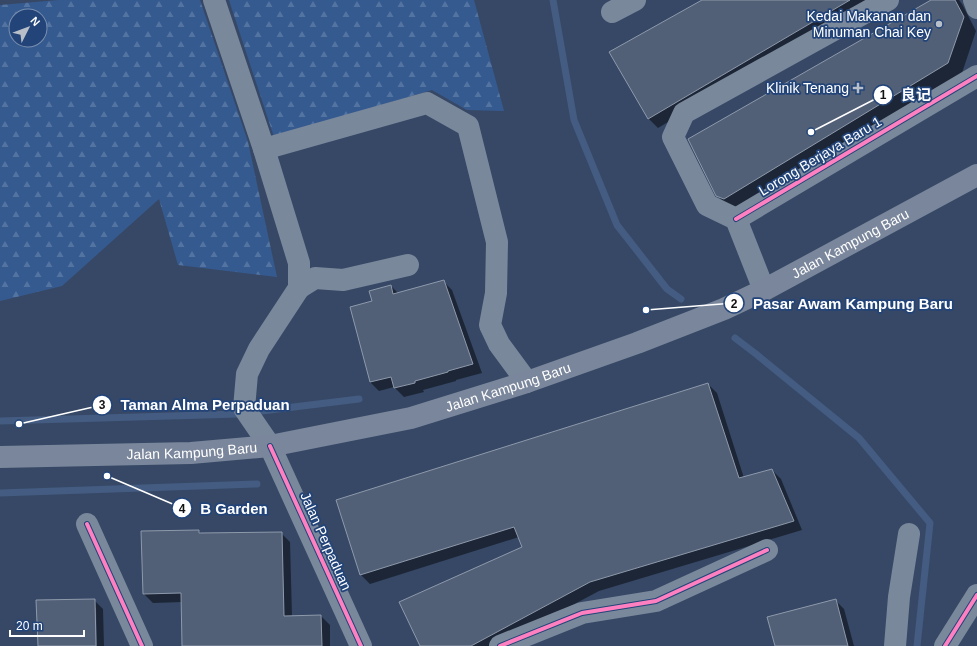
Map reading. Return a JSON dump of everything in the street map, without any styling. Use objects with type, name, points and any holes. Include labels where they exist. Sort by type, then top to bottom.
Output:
[{"type":"main road","name":"Jalan Kampung Baru","points":[[0,457],[191,453],[270,446],[411,418],[527,382],[637,343],[724,309],[764,290],[977,175]]},
{"type":"street","points":[[214,0],[264,149],[299,263],[299,288]]},
{"type":"street","points":[[612,12],[635,0]]},
{"type":"street","points":[[764,290],[736,219],[707,205],[673,137],[684,113],[888,0]]},
{"type":"street","points":[[974,0],[977,8]]},
{"type":"street","name":"Lorong Berjaya Baru 1","points":[[736,219],[977,76]]},
{"type":"street","points":[[264,149],[427,103],[468,126],[498,242],[496,293],[490,325],[500,344],[527,382]]},
{"type":"street","points":[[299,288],[315,278],[343,280],[408,265]]},
{"type":"street","name":"Jalan Perpaduan","points":[[299,288],[259,349],[248,374],[244,408],[270,446],[361,646]]},
{"type":"street","points":[[87,524],[142,646]]},
{"type":"street","points":[[895,646],[899,597],[909,534]]},
{"type":"street","points":[[500,646],[582,613],[656,601],[767,550]]},
{"type":"street","points":[[945,646],[977,594]]},
{"type":"green space","points":[[59,0],[200,0],[248,142],[277,277],[178,265],[159,199],[62,286],[0,301],[0,5]]},
{"type":"green space","points":[[229,0],[474,0],[504,111],[467,110],[432,90],[274,137]]},
{"type":"building","points":[[702,0],[850,0],[648,119],[609,52]]},
{"type":"building","points":[[931,0],[955,0],[964,17],[948,63],[724,199],[716,196],[688,139]]},
{"type":"building","points":[[444,280],[473,364],[415,381],[415,383],[394,388],[391,377],[370,382],[350,307],[372,301],[369,291],[391,285],[393,294]]},
{"type":"building","points":[[708,383],[739,478],[772,469],[794,521],[590,582],[471,646],[420,646],[399,602],[522,547],[514,527],[360,575],[336,500]]},
{"type":"building","points":[[199,530],[199,533],[282,532],[284,616],[321,615],[322,646],[182,646],[181,593],[143,594],[141,531]]},
{"type":"building","points":[[95,599],[96,646],[38,646],[36,600]]},
{"type":"building","points":[[836,599],[848,646],[775,646],[767,617]]},
{"type":"waterway","points":[[553,0],[574,120],[617,225],[667,289],[681,299]]},
{"type":"waterway","points":[[735,338],[859,438],[930,523],[917,646]]},
{"type":"waterway","points":[[253,412],[359,399]]},
{"type":"waterway","points":[[0,421],[239,414]]},
{"type":"waterway","points":[[0,493],[257,484]]},
{"type":"cycle path","points":[[736,219],[977,76]]},
{"type":"cycle path","points":[[270,446],[361,646]]},
{"type":"cycle path","points":[[87,524],[142,646]]},
{"type":"cycle path","points":[[500,646],[582,613],[656,601],[767,550]]},
{"type":"cycle path","points":[[945,646],[977,595]]},
{"type":"place","name":"Kedai Makanan dan Minuman Chai Key","points":[[939,24]]},
{"type":"place","name":"Klinik Tenang","points":[[858,88]]},
{"type":"place","name":"良记","points":[[811,132]]},
{"type":"place","name":"Pasar Awam Kampung Baru","points":[[646,310]]},
{"type":"place","name":"Taman Alma Perpaduan","points":[[19,424]]},
{"type":"place","name":"B Garden","points":[[107,476]]}]
